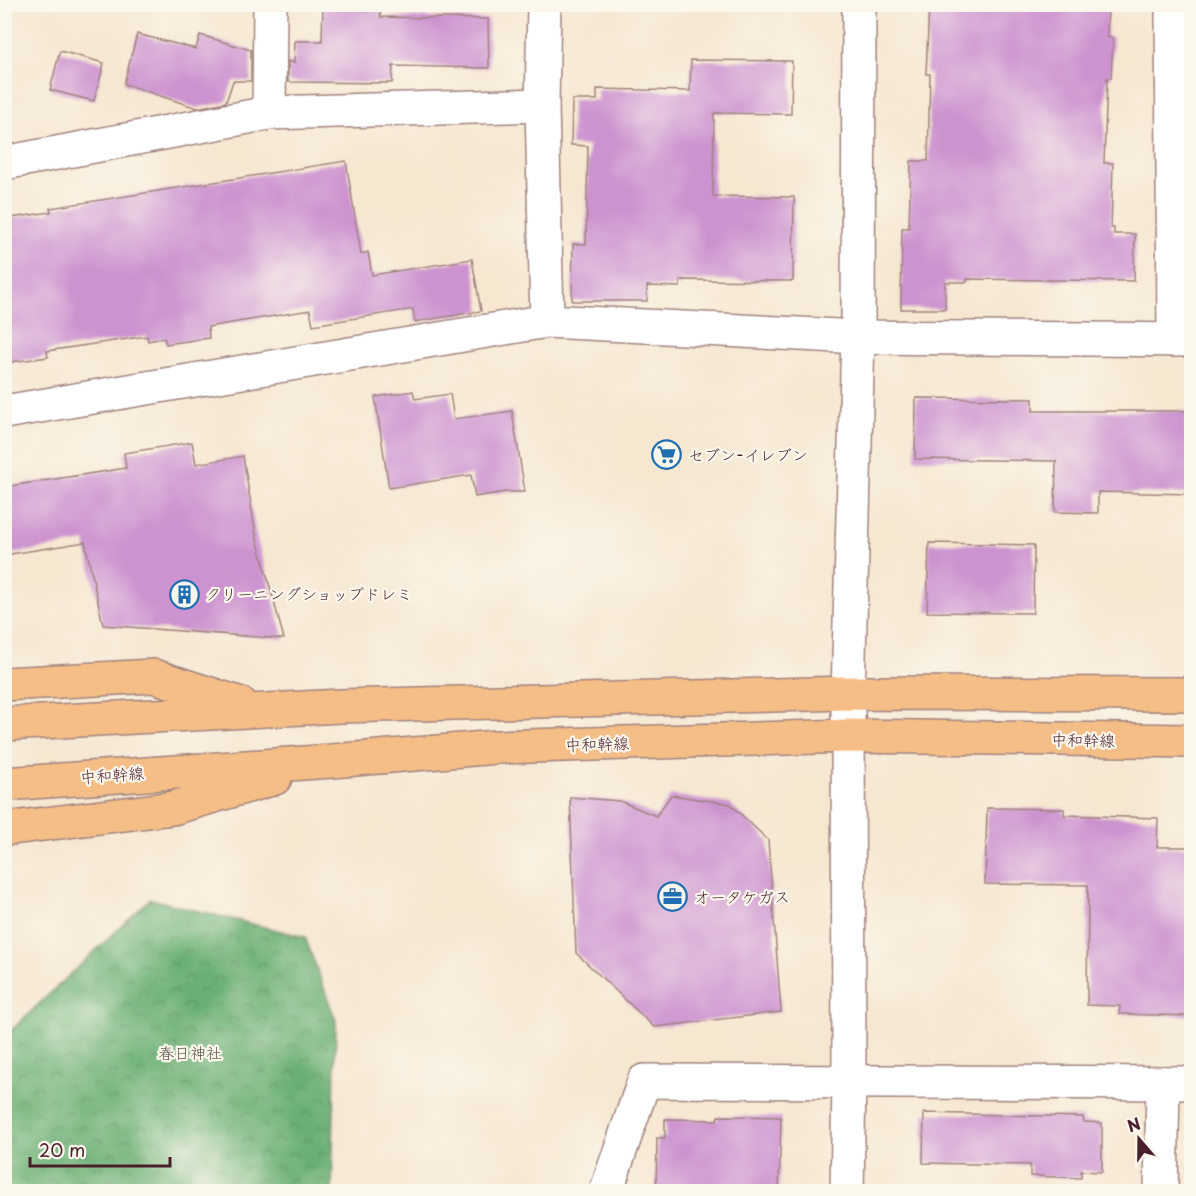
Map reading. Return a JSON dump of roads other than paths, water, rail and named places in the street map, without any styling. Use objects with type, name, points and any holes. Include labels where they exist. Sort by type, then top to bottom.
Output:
[{"type":"main road","points":[[4,684],[154,676],[261,710]]},
{"type":"main road","points":[[4,723],[261,710],[848,693],[1191,694]]},
{"type":"main road","name":"中和幹線","points":[[4,784],[332,762],[497,747],[848,736],[1191,741]]},
{"type":"main road","points":[[4,829],[173,808],[332,762]]},
{"type":"street","points":[[269,112],[270,4]]},
{"type":"street","points":[[544,4],[542,105],[547,321]]},
{"type":"street","points":[[847,1191],[848,693],[858,337],[859,4]]},
{"type":"street","points":[[4,412],[547,321],[858,337],[1183,340],[1182,62],[1172,4]]},
{"type":"street","points":[[4,164],[269,112],[542,105]]},
{"type":"street","points":[[606,1191],[644,1081],[1177,1083],[1161,1191]]},
{"type":"place","name":"セブン-イレブン","points":[[667,455]]},
{"type":"place","name":"クリーニングショップドレミ","points":[[184,594]]},
{"type":"place","name":"オータケガス","points":[[673,897]]},
{"type":"park label","name":"春日神社","points":[[190,1053]]}]
